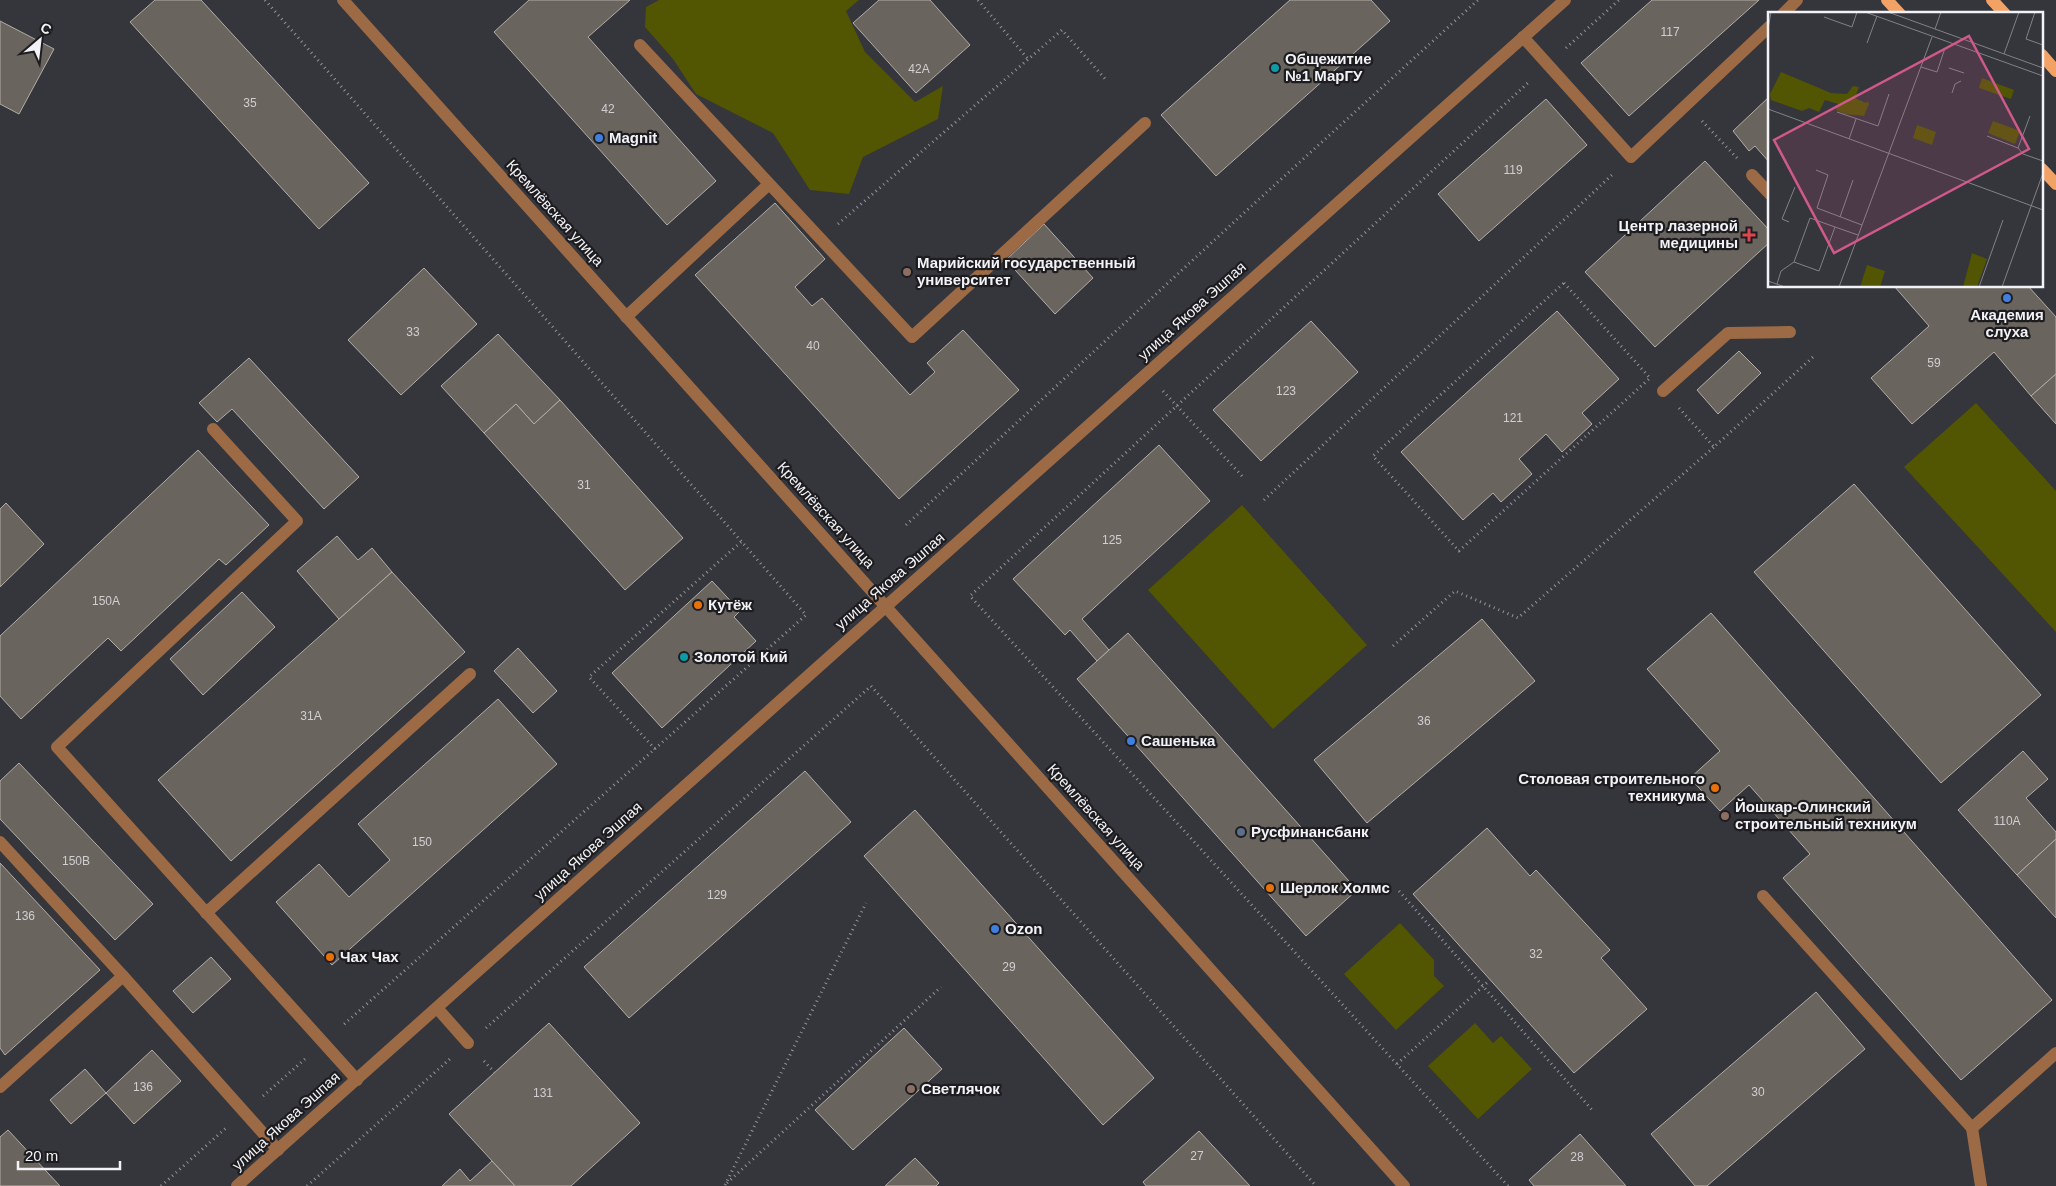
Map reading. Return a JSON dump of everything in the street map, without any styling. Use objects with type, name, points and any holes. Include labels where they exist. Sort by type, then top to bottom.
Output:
[{"type":"main road","points":[[1888,0],[1898,12]]},
{"type":"main road","points":[[1992,0],[2003,12]]},
{"type":"main road","points":[[2044,57],[2056,71]]},
{"type":"main road","points":[[2044,171],[2056,184]]},
{"type":"street","name":"Кремлёвская улица","points":[[343,0],[1404,1186]]},
{"type":"street","name":"улица Якова Эшпая","points":[[238,1186],[1564,0]]},
{"type":"street","points":[[1785,12],[1797,0]]},
{"type":"street","points":[[1523,37],[1631,157],[1768,28]]},
{"type":"street","points":[[640,45],[912,337],[1145,123]]},
{"type":"street","points":[[1752,176],[1768,192]]},
{"type":"street","points":[[626,317],[769,184]]},
{"type":"street","points":[[1664,391],[1728,333],[1790,332]]},
{"type":"street","points":[[213,429],[297,521],[57,747],[357,1080]]},
{"type":"street","points":[[206,913],[470,674]]},
{"type":"street","points":[[0,842],[278,1150]]},
{"type":"street","points":[[1764,896],[1972,1128],[1981,1186]]},
{"type":"street","points":[[0,1088],[122,976]]},
{"type":"street","points":[[436,1008],[468,1043]]},
{"type":"street","points":[[1972,1128],[2056,1053]]},
{"type":"path","points":[[161,1186],[806,615],[265,0]]},
{"type":"path","points":[[978,0],[1028,59]]},
{"type":"path","points":[[906,526],[1234,222],[1478,0]]},
{"type":"path","points":[[1508,1186],[970,596],[1619,0]]},
{"type":"path","points":[[820,239],[1062,30],[1107,81]]},
{"type":"path","points":[[1687,104],[1752,176]]},
{"type":"path","points":[[1264,500],[1631,157]]},
{"type":"path","points":[[1564,283],[1650,378],[1459,551],[1374,456],[1564,283]]},
{"type":"path","points":[[1393,646],[1455,591],[1518,618],[1714,447],[1813,357]]},
{"type":"path","points":[[1147,374],[1244,477]]},
{"type":"path","points":[[1664,391],[1714,447]]},
{"type":"path","points":[[655,749],[589,677],[741,542]]},
{"type":"path","points":[[307,1186],[870,686],[1316,1186]]},
{"type":"path","points":[[1399,891],[1593,1111]]},
{"type":"path","points":[[866,903],[725,1185],[941,988]]},
{"type":"path","points":[[1397,1064],[1490,980]]},
{"type":"shaded area","points":[[659,0],[859,0],[846,11],[865,52],[915,102],[943,86],[938,119],[863,157],[849,194],[810,190],[773,133],[696,94],[673,59],[645,27],[646,7]]},
{"type":"shaded area","points":[[1976,403],[2056,491],[2056,632],[1904,467]]},
{"type":"shaded area","points":[[1242,505],[1367,645],[1273,729],[1148,590]]},
{"type":"shaded area","points":[[1400,923],[1434,960],[1434,976],[1444,986],[1396,1030],[1344,974]]},
{"type":"shaded area","points":[[1475,1023],[1493,1043],[1501,1036],[1532,1069],[1478,1119],[1428,1066]]},
{"type":"building","points":[[155,0],[201,0],[369,183],[319,229],[130,22]]},
{"type":"building","points":[[529,0],[630,0],[588,37],[716,181],[667,225],[494,32]]},
{"type":"building","points":[[879,0],[930,0],[970,45],[916,93],[853,23]]},
{"type":"building","name":"Общежитие №1 МарГУ","points":[[1290,0],[1371,0],[1390,21],[1216,176],[1161,115]]},
{"type":"building","points":[[1652,0],[1759,0],[1629,116],[1581,63]]},
{"type":"building","points":[[0,21],[54,49],[19,114],[0,104]]},
{"type":"building","points":[[1768,98],[1768,161],[1755,146],[1749,151],[1733,131]]},
{"type":"building","points":[[1546,99],[1587,145],[1479,241],[1438,194]]},
{"type":"building","points":[[1705,161],[1768,229],[1768,244],[1655,347],[1585,272]]},
{"type":"building","points":[[775,203],[825,259],[795,287],[812,306],[822,298],[910,395],[935,372],[927,363],[963,330],[1019,390],[899,499],[695,275]]},
{"type":"building","points":[[1044,224],[1093,278],[1055,314],[1006,260]]},
{"type":"building","points":[[424,268],[477,324],[401,395],[348,340]]},
{"type":"building","points":[[1896,288],[2030,288],[2056,317],[2056,374],[2031,396],[1994,352],[1912,424],[1871,378],[1929,326]]},
{"type":"building","points":[[1557,311],[1619,379],[1582,413],[1592,424],[1562,452],[1546,434],[1519,459],[1532,474],[1501,502],[1493,493],[1463,520],[1401,452]]},
{"type":"building","points":[[1311,321],[1358,372],[1261,461],[1213,410]]},
{"type":"building","points":[[498,334],[560,400],[534,424],[516,404],[484,433],[441,386]]},
{"type":"building","points":[[1739,351],[1761,373],[1718,414],[1697,390]]},
{"type":"building","points":[[249,358],[359,477],[324,509],[232,409],[217,422],[199,403]]},
{"type":"building","points":[[2056,374],[2056,424],[2031,396]]},
{"type":"building","points":[[560,400],[683,538],[625,590],[484,433],[516,404],[534,424]]},
{"type":"building","points":[[1159,445],[1210,501],[1082,619],[1109,650],[1097,661],[1070,630],[1065,635],[1013,579]]},
{"type":"building","points":[[198,450],[269,525],[226,565],[219,559],[121,651],[108,638],[21,719],[0,696],[0,636]]},
{"type":"building","points":[[1854,484],[2041,695],[1941,783],[1754,572]]},
{"type":"building","points":[[6,503],[44,544],[0,587],[0,509]]},
{"type":"building","points":[[337,536],[358,560],[372,548],[392,572],[339,619],[297,571]]},
{"type":"building","points":[[392,572],[465,652],[231,861],[158,780]]},
{"type":"building","name":"Золотой Кий","points":[[712,581],[740,611],[734,617],[756,641],[662,728],[612,673]]},
{"type":"building","points":[[242,592],[275,627],[203,695],[170,659]]},
{"type":"building","points":[[1711,613],[2052,1000],[1961,1080],[1783,878],[1810,854],[1749,785],[1720,811],[1690,778],[1720,751],[1647,669]]},
{"type":"building","points":[[1482,619],[1535,681],[1367,823],[1314,760]]},
{"type":"building","points":[[1128,633],[1357,890],[1306,936],[1077,679]]},
{"type":"building","points":[[518,648],[557,691],[533,713],[494,671]]},
{"type":"building","points":[[498,699],[557,764],[332,965],[276,902],[319,864],[349,897],[390,860],[358,824]]},
{"type":"building","points":[[2023,751],[2048,779],[2026,798],[2056,832],[2056,839],[2017,875],[1958,810]]},
{"type":"building","points":[[19,763],[153,904],[115,940],[0,819],[0,781]]},
{"type":"building","points":[[805,771],[851,822],[629,1018],[584,967]]},
{"type":"building","points":[[915,810],[1154,1078],[1103,1125],[864,856]]},
{"type":"building","points":[[1487,828],[1530,876],[1536,870],[1610,950],[1601,958],[1647,1009],[1574,1073],[1413,894]]},
{"type":"building","points":[[2056,839],[2056,918],[2017,875]]},
{"type":"building","points":[[0,863],[100,970],[5,1055],[0,1048]]},
{"type":"building","points":[[211,957],[231,979],[193,1013],[173,991]]},
{"type":"building","points":[[1816,992],[1865,1049],[1707,1186],[1695,1186],[1651,1134]]},
{"type":"building","points":[[549,1023],[640,1123],[571,1186],[515,1186],[449,1114]]},
{"type":"building","points":[[904,1028],[942,1069],[853,1150],[815,1110]]},
{"type":"building","points":[[152,1050],[181,1081],[134,1124],[106,1093]]},
{"type":"building","points":[[85,1069],[106,1093],[71,1124],[50,1100]]},
{"type":"building","points":[[8,1130],[60,1186],[0,1186],[0,1137]]},
{"type":"building","points":[[1199,1131],[1250,1186],[1146,1186],[1143,1182]]},
{"type":"building","points":[[1580,1134],[1626,1186],[1534,1186],[1529,1180]]},
{"type":"building","points":[[915,1158],[939,1183],[936,1186],[885,1186]]},
{"type":"building","points":[[492,1161],[515,1186],[442,1186],[460,1169],[470,1181]]},
{"type":"place","name":"Общежитие №1 МарГУ","points":[[1275,68]]},
{"type":"place","name":"Magnit","points":[[599,138]]},
{"type":"place","name":"Центр лазерной медицины","points":[[1749,235]]},
{"type":"place","name":"Марийский государственный университет","points":[[907,272]]},
{"type":"place","name":"Академия слуха","points":[[2007,298]]},
{"type":"place","name":"Кутёж","points":[[698,605]]},
{"type":"place","name":"Золотой Кий","points":[[684,657]]},
{"type":"place","name":"Сашенька","points":[[1131,741]]},
{"type":"place","name":"Столовая строительного техникума","points":[[1715,788]]},
{"type":"place","name":"Йошкар-Олинский строительный техникум","points":[[1725,816]]},
{"type":"place","name":"Русфинансбанк","points":[[1241,832]]},
{"type":"place","name":"Шерлок Холмс","points":[[1270,888]]},
{"type":"place","name":"Ozon","points":[[995,929]]},
{"type":"place","name":"Чах Чах","points":[[330,957]]},
{"type":"place","name":"Светлячок","points":[[911,1089]]}]
